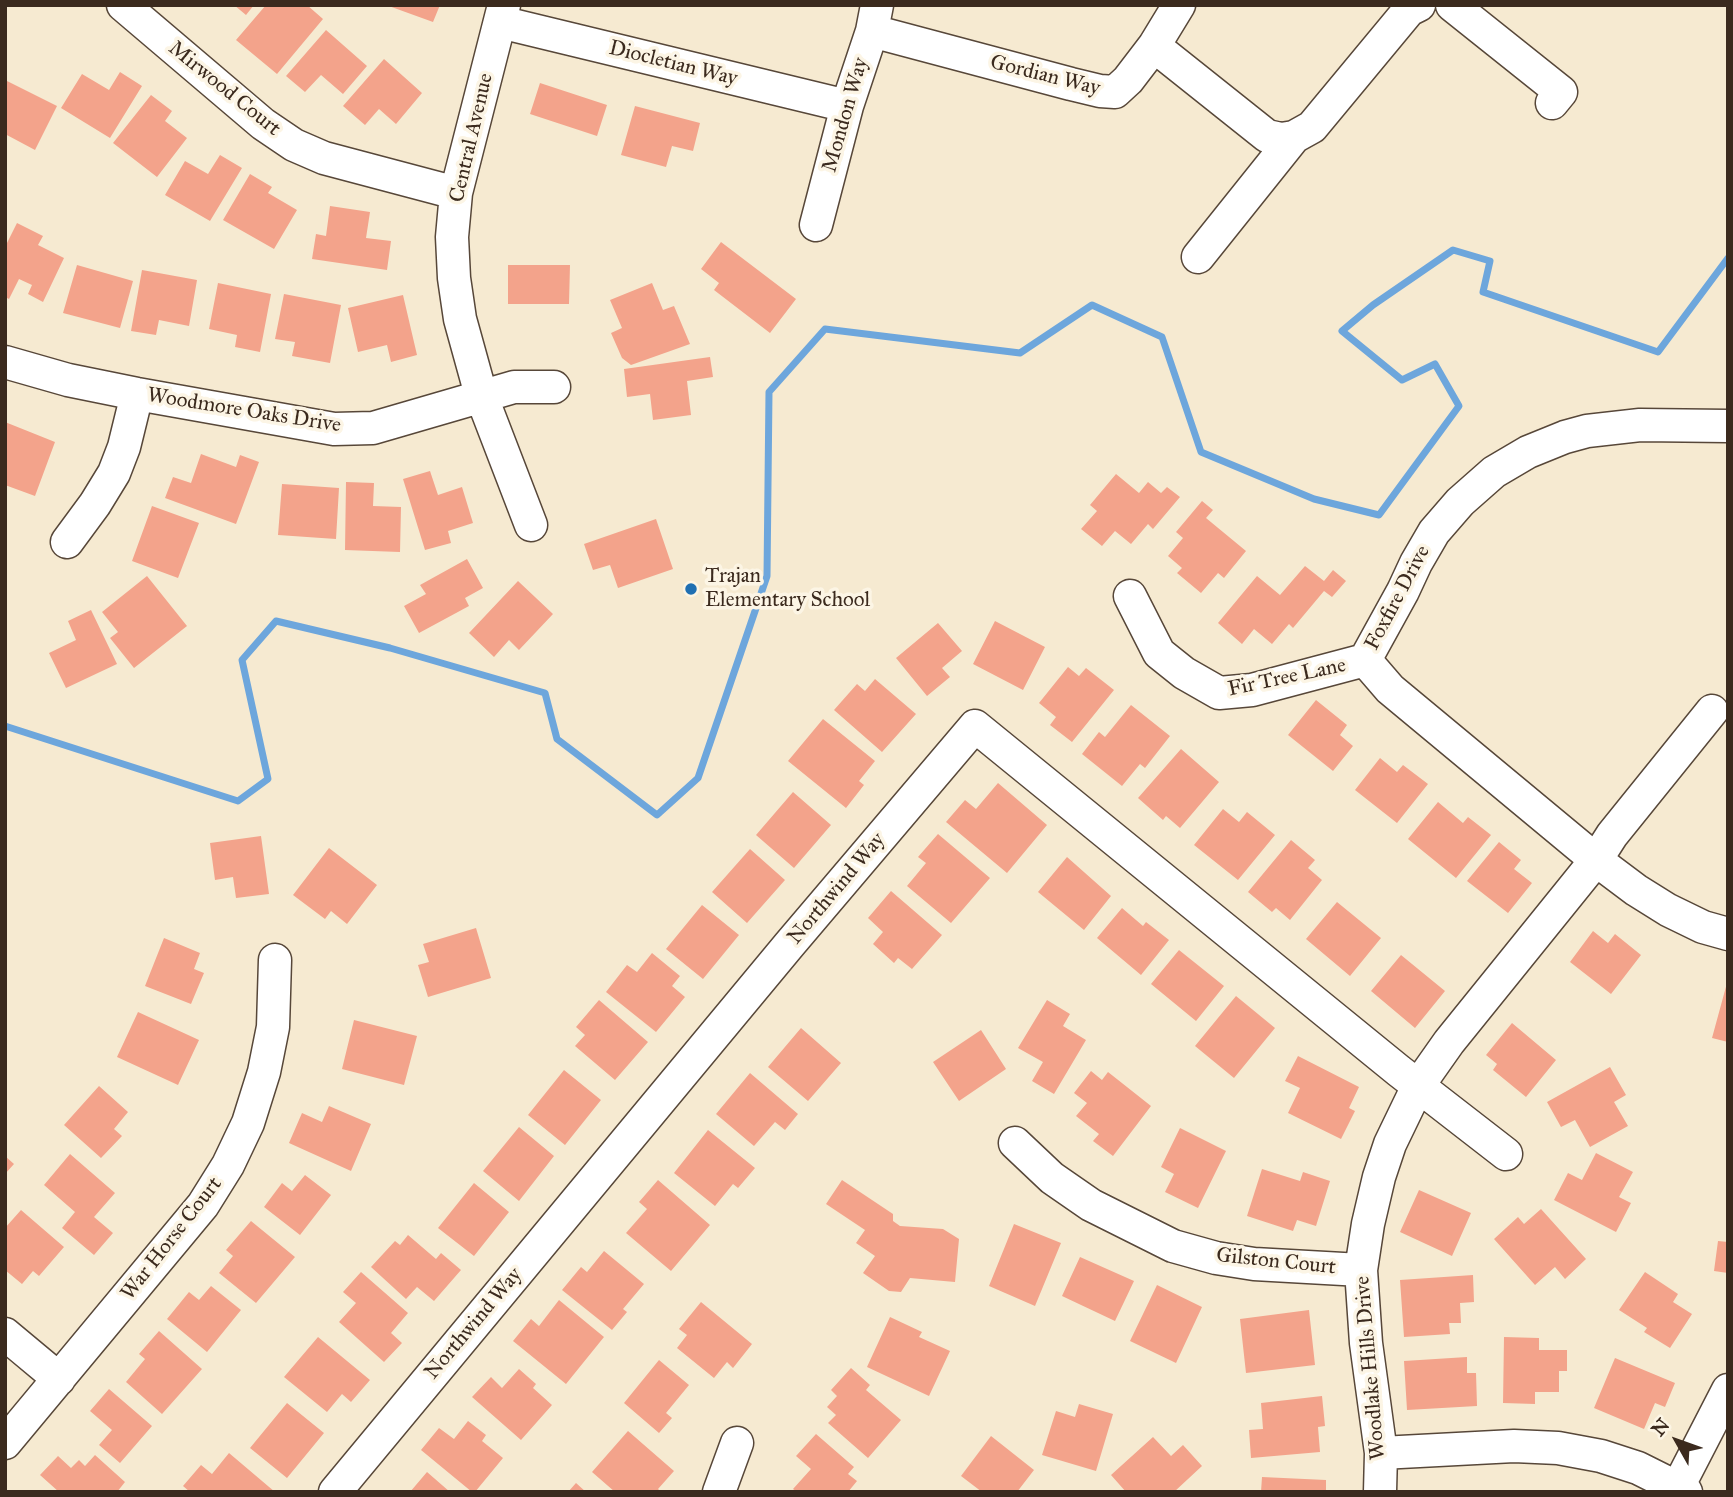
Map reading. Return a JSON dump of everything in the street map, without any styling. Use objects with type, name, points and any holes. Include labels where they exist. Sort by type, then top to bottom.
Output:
[{"type":"street","name":"Mirwood Court","points":[[122,5],[263,124],[293,145],[336,162],[456,193]]},
{"type":"street","name":"Gordian Way","points":[[874,18],[1100,91],[1115,92],[1128,80],[1154,46],[1179,5]]},
{"type":"street","points":[[1154,46],[1267,136],[1281,139],[1294,137],[1312,127],[1409,10],[1419,5]]},
{"type":"street","points":[[1452,5],[1561,92],[1552,103]]},
{"type":"street","name":"Central Avenue","points":[[502,14],[456,193],[452,237],[454,278],[460,319],[481,395],[531,524]]},
{"type":"street","name":"Diocletian Way","points":[[502,14],[847,106]]},
{"type":"street","name":"Mondon Way","points":[[816,225],[847,106],[874,18]]},
{"type":"street","points":[[1198,257],[1294,137]]},
{"type":"street","name":"Woodmore Oaks Drive","points":[[5,362],[68,380],[334,429],[373,428],[481,395]]},
{"type":"street","points":[[481,395],[514,387],[554,387]]},
{"type":"street","points":[[67,542],[114,473],[124,447],[137,394]]},
{"type":"street","name":"Foxfire Drive","points":[[1728,426],[1640,425],[1587,431],[1528,452],[1494,472],[1460,502],[1434,532],[1365,660],[1390,688],[1596,860],[1668,910],[1703,927],[1728,934]]},
{"type":"street","name":"Fir Tree Lane","points":[[1130,596],[1159,653],[1184,673],[1219,693],[1252,690],[1365,660]]},
{"type":"street","name":"Woodlake Hills Drive","points":[[1380,1492],[1381,1453],[1366,1343],[1362,1270],[1368,1224],[1390,1144],[1418,1086],[1449,1042],[1712,711]]},
{"type":"street","name":"Northwind Way","points":[[335,1492],[789,945],[975,726],[1418,1086]]},
{"type":"street","name":"War Horse Court","points":[[5,1443],[203,1205],[228,1166],[248,1123],[264,1072],[272,1027],[275,960]]},
{"type":"street","points":[[1418,1086],[1506,1154]]},
{"type":"street","name":"Gilston Court","points":[[1015,1143],[1052,1178],[1091,1205],[1172,1246],[1216,1258],[1254,1264],[1362,1270]]},
{"type":"street","points":[[5,1334],[59,1379]]},
{"type":"street","points":[[1381,1453],[1514,1446],[1558,1448],[1601,1456],[1638,1468],[1682,1489],[1728,1390]]},
{"type":"street","points":[[719,1492],[737,1443]]},
{"type":"building","points":[[234,5],[254,5],[246,15]]},
{"type":"building","points":[[266,5],[307,5],[323,19],[277,74],[236,40]]},
{"type":"building","points":[[386,5],[440,5],[433,22]]},
{"type":"building","points":[[326,30],[367,66],[343,94],[321,75],[305,92],[286,76]]},
{"type":"building","points":[[384,59],[422,93],[396,124],[379,109],[365,125],[343,106]]},
{"type":"building","points":[[120,72],[142,86],[110,138],[61,108],[82,74],[109,90]]},
{"type":"building","points":[[5,80],[57,106],[35,150],[5,134]]},
{"type":"building","points":[[540,83],[607,105],[597,136],[530,114]]},
{"type":"building","points":[[151,95],[172,111],[165,121],[187,138],[157,177],[113,143]]},
{"type":"building","points":[[635,106],[700,123],[693,151],[672,146],[666,167],[621,155]]},
{"type":"building","points":[[220,155],[242,168],[210,221],[165,195],[185,161],[208,174]]},
{"type":"building","points":[[250,174],[272,187],[268,193],[297,210],[274,249],[223,220]]},
{"type":"building","points":[[330,206],[370,212],[366,238],[391,241],[387,270],[312,259],[316,234],[326,236]]},
{"type":"building","points":[[17,223],[43,236],[38,245],[64,258],[43,302],[28,294],[32,285],[19,279],[9,299],[5,297],[5,247]]},
{"type":"building","points":[[721,242],[796,299],[770,333],[714,290],[719,283],[701,269]]},
{"type":"building","points":[[77,265],[133,281],[120,328],[63,313]]},
{"type":"building","points":[[508,265],[570,265],[569,304],[508,304]]},
{"type":"building","points":[[142,270],[197,280],[189,326],[159,320],[156,335],[131,331]]},
{"type":"building","points":[[218,283],[271,294],[260,352],[235,347],[237,335],[209,329]]},
{"type":"building","points":[[652,283],[663,310],[674,306],[690,344],[631,365],[622,358],[611,333],[622,328],[610,300]]},
{"type":"building","points":[[284,294],[341,305],[330,363],[292,356],[295,342],[275,339]]},
{"type":"building","points":[[403,295],[417,355],[391,362],[387,345],[358,352],[348,308]]},
{"type":"building","points":[[710,357],[713,377],[687,381],[691,415],[653,420],[650,394],[627,397],[624,369]]},
{"type":"building","points":[[5,422],[55,442],[35,496],[5,485]]},
{"type":"building","points":[[201,454],[236,467],[240,455],[259,462],[236,524],[165,498],[173,477],[191,483]]},
{"type":"building","points":[[430,471],[438,495],[462,487],[473,523],[448,531],[451,543],[425,550],[403,479]]},
{"type":"building","points":[[1116,474],[1139,493],[1148,482],[1161,493],[1167,487],[1180,497],[1153,529],[1148,524],[1131,544],[1115,531],[1102,546],[1081,529],[1097,511],[1090,505]]},
{"type":"building","points":[[346,482],[374,483],[373,506],[401,507],[400,552],[345,550]]},
{"type":"building","points":[[282,484],[339,488],[336,539],[278,535]]},
{"type":"building","points":[[1202,501],[1213,510],[1206,518],[1246,551],[1224,578],[1218,573],[1201,593],[1177,573],[1182,568],[1168,556],[1183,538],[1176,532]]},
{"type":"building","points":[[152,506],[199,523],[178,578],[132,561]]},
{"type":"building","points":[[656,519],[673,569],[618,588],[610,565],[593,570],[584,544]]},
{"type":"building","points":[[467,559],[483,588],[465,598],[469,606],[419,633],[404,606],[426,594],[420,585]]},
{"type":"building","points":[[1305,566],[1324,581],[1333,570],[1346,581],[1332,597],[1324,591],[1293,628],[1289,624],[1272,644],[1254,629],[1242,644],[1218,623],[1257,576],[1280,595]]},
{"type":"building","points":[[147,576],[187,626],[134,668],[110,638],[118,632],[102,612]]},
{"type":"building","points":[[518,581],[553,614],[519,650],[509,640],[494,657],[469,633]]},
{"type":"building","points":[[91,610],[117,664],[66,688],[49,653],[76,640],[68,621]]},
{"type":"building","points":[[995,621],[1045,647],[1023,690],[973,664]]},
{"type":"building","points":[[938,623],[962,651],[942,668],[950,677],[927,696],[896,658]]},
{"type":"building","points":[[1068,667],[1079,676],[1086,668],[1114,690],[1072,742],[1050,725],[1056,717],[1039,703]]},
{"type":"building","points":[[875,679],[916,714],[882,752],[834,710],[857,684],[865,691]]},
{"type":"building","points":[[1316,700],[1347,725],[1340,735],[1353,746],[1333,771],[1288,735]]},
{"type":"building","points":[[1131,705],[1170,736],[1145,768],[1140,764],[1122,786],[1082,754],[1099,732],[1105,737]]},
{"type":"building","points":[[823,719],[875,761],[859,781],[864,785],[846,808],[788,761]]},
{"type":"building","points":[[1181,749],[1219,782],[1180,828],[1166,816],[1163,820],[1138,798]]},
{"type":"building","points":[[1380,758],[1397,772],[1403,765],[1428,784],[1397,823],[1355,790]]},
{"type":"building","points":[[998,783],[1047,825],[1007,873],[946,822],[965,800],[976,809]]},
{"type":"building","points":[[793,792],[831,825],[794,868],[756,835]]},
{"type":"building","points":[[1438,802],[1463,823],[1468,817],[1491,835],[1456,878],[1408,839]]},
{"type":"building","points":[[1223,809],[1239,822],[1247,812],[1275,835],[1238,880],[1194,845]]},
{"type":"building","points":[[938,834],[990,878],[951,923],[907,886],[926,863],[918,857]]},
{"type":"building","points":[[261,836],[269,894],[236,898],[233,877],[215,880],[210,843]]},
{"type":"building","points":[[1291,840],[1315,860],[1308,868],[1322,880],[1290,920],[1276,908],[1272,912],[1248,892]]},
{"type":"building","points":[[1499,842],[1521,860],[1514,869],[1532,883],[1508,913],[1467,881]]},
{"type":"building","points":[[329,848],[377,885],[347,924],[331,911],[325,919],[293,895]]},
{"type":"building","points":[[750,849],[785,880],[747,923],[712,892]]},
{"type":"building","points":[[1067,857],[1111,896],[1084,930],[1038,892]]},
{"type":"building","points":[[891,891],[942,935],[912,969],[898,958],[894,963],[873,944],[883,932],[868,918]]},
{"type":"building","points":[[1337,902],[1381,938],[1350,976],[1306,939]]},
{"type":"building","points":[[702,905],[739,935],[703,979],[666,949]]},
{"type":"building","points":[[1122,908],[1143,926],[1146,922],[1169,940],[1141,975],[1097,938]]},
{"type":"building","points":[[476,928],[491,978],[428,997],[418,965],[429,962],[423,944]]},
{"type":"building","points":[[1593,931],[1608,943],[1615,934],[1641,955],[1611,994],[1570,962]]},
{"type":"building","points":[[164,938],[200,953],[194,969],[204,973],[191,1004],[145,986]]},
{"type":"building","points":[[1179,950],[1224,986],[1196,1021],[1151,984]]},
{"type":"building","points":[[652,953],[680,976],[672,986],[685,997],[656,1032],[606,992],[627,965],[637,972]]},
{"type":"building","points":[[1401,955],[1445,991],[1415,1028],[1371,991]]},
{"type":"building","points":[[1728,983],[1728,1042],[1712,1038]]},
{"type":"building","points":[[1236,996],[1275,1028],[1234,1078],[1195,1046]]},
{"type":"building","points":[[599,1000],[648,1042],[615,1080],[575,1046],[585,1035],[576,1027]]},
{"type":"building","points":[[1047,1000],[1070,1014],[1063,1026],[1086,1040],[1054,1094],[1032,1081],[1043,1062],[1018,1048]]},
{"type":"building","points":[[138,1012],[199,1040],[178,1085],[117,1057]]},
{"type":"building","points":[[354,1020],[417,1036],[404,1085],[342,1069]]},
{"type":"building","points":[[1512,1023],[1556,1060],[1526,1097],[1493,1070],[1497,1064],[1486,1055]]},
{"type":"building","points":[[801,1028],[841,1063],[808,1101],[768,1067]]},
{"type":"building","points":[[981,1030],[1006,1069],[959,1101],[933,1062]]},
{"type":"building","points":[[1298,1056],[1359,1087],[1349,1108],[1355,1111],[1341,1139],[1288,1113],[1300,1088],[1285,1081]]},
{"type":"building","points":[[1610,1067],[1626,1095],[1614,1102],[1628,1126],[1590,1147],[1575,1120],[1561,1127],[1547,1102]]},
{"type":"building","points":[[564,1070],[601,1100],[565,1145],[528,1115]]},
{"type":"building","points":[[1091,1071],[1102,1080],[1108,1072],[1151,1106],[1113,1156],[1093,1141],[1099,1134],[1076,1116],[1087,1103],[1074,1093]]},
{"type":"building","points":[[750,1073],[798,1114],[785,1130],[775,1122],[754,1146],[716,1114]]},
{"type":"building","points":[[99,1086],[128,1112],[114,1129],[122,1136],[101,1158],[64,1125]]},
{"type":"building","points":[[329,1106],[371,1124],[351,1171],[289,1143],[302,1113],[322,1122]]},
{"type":"building","points":[[519,1127],[554,1156],[519,1201],[483,1171]]},
{"type":"building","points":[[1180,1128],[1226,1151],[1198,1208],[1165,1192],[1174,1174],[1161,1167]]},
{"type":"building","points":[[708,1130],[755,1168],[738,1188],[733,1184],[715,1206],[674,1173]]},
{"type":"building","points":[[1596,1153],[1633,1172],[1619,1197],[1631,1203],[1616,1232],[1554,1200],[1568,1173],[1582,1180]]},
{"type":"building","points":[[70,1154],[115,1193],[94,1217],[113,1233],[94,1255],[62,1228],[75,1212],[44,1185]]},
{"type":"building","points":[[5,1156],[14,1164],[5,1174]]},
{"type":"building","points":[[1262,1169],[1300,1181],[1303,1172],[1330,1181],[1316,1226],[1297,1220],[1293,1231],[1247,1216]]},
{"type":"building","points":[[305,1175],[331,1195],[300,1235],[264,1207],[282,1183],[292,1191]]},
{"type":"building","points":[[658,1180],[710,1225],[671,1271],[626,1233],[647,1209],[639,1202]]},
{"type":"building","points":[[842,1180],[893,1214],[893,1221],[900,1226],[943,1229],[959,1239],[955,1282],[910,1278],[901,1292],[889,1291],[863,1273],[875,1256],[856,1243],[865,1230],[826,1204]]},
{"type":"building","points":[[474,1183],[509,1212],[474,1256],[438,1228]]},
{"type":"building","points":[[1419,1190],[1471,1213],[1452,1256],[1400,1232]]},
{"type":"building","points":[[1541,1209],[1586,1259],[1565,1279],[1555,1267],[1535,1285],[1494,1239],[1518,1217],[1524,1224]]},
{"type":"building","points":[[21,1210],[64,1247],[39,1276],[33,1271],[22,1284],[5,1270],[5,1228]]},
{"type":"building","points":[[251,1221],[295,1257],[256,1303],[219,1273],[233,1256],[226,1250]]},
{"type":"building","points":[[1014,1224],[1061,1243],[1035,1306],[989,1286]]},
{"type":"building","points":[[408,1235],[436,1259],[441,1253],[461,1270],[434,1301],[417,1287],[406,1299],[371,1267],[395,1241],[400,1245]]},
{"type":"building","points":[[1718,1241],[1728,1242],[1728,1273],[1714,1271]]},
{"type":"building","points":[[604,1251],[644,1284],[623,1309],[627,1312],[612,1330],[562,1290],[581,1267],[587,1272]]},
{"type":"building","points":[[1080,1257],[1134,1281],[1115,1321],[1062,1296]]},
{"type":"building","points":[[361,1272],[408,1313],[391,1333],[402,1343],[384,1362],[339,1322],[356,1303],[343,1292]]},
{"type":"building","points":[[1645,1272],[1678,1294],[1673,1302],[1692,1314],[1670,1348],[1644,1332],[1647,1328],[1619,1310]]},
{"type":"building","points":[[1473,1275],[1474,1302],[1460,1303],[1461,1323],[1449,1323],[1450,1334],[1404,1337],[1400,1280]]},
{"type":"building","points":[[1157,1285],[1202,1307],[1176,1363],[1130,1341]]},
{"type":"building","points":[[211,1286],[241,1310],[207,1352],[167,1319],[189,1292],[199,1300]]},
{"type":"building","points":[[559,1300],[604,1337],[566,1384],[513,1341],[531,1319],[539,1326]]},
{"type":"building","points":[[701,1302],[752,1344],[733,1368],[727,1362],[714,1378],[677,1348],[687,1335],[679,1329]]},
{"type":"building","points":[[1309,1310],[1315,1365],[1246,1373],[1240,1319]]},
{"type":"building","points":[[890,1317],[922,1332],[919,1337],[950,1351],[929,1396],[867,1367]]},
{"type":"building","points":[[159,1331],[202,1369],[162,1414],[126,1382],[145,1359],[139,1354]]},
{"type":"building","points":[[318,1337],[370,1380],[351,1402],[342,1394],[327,1412],[284,1377]]},
{"type":"building","points":[[1504,1337],[1539,1338],[1539,1350],[1567,1350],[1567,1371],[1559,1371],[1559,1392],[1535,1392],[1535,1404],[1503,1403]]},
{"type":"building","points":[[1467,1357],[1467,1373],[1476,1373],[1477,1406],[1407,1410],[1404,1361]]},
{"type":"building","points":[[1615,1358],[1675,1383],[1665,1407],[1655,1403],[1644,1429],[1594,1408]]},
{"type":"building","points":[[659,1360],[689,1385],[666,1413],[672,1418],[659,1433],[624,1403]]},
{"type":"building","points":[[851,1368],[870,1385],[866,1390],[901,1420],[868,1458],[828,1423],[836,1415],[827,1407],[837,1396],[831,1390]]},
{"type":"building","points":[[519,1369],[536,1384],[533,1388],[552,1405],[521,1440],[472,1397],[491,1377],[502,1388]]},
{"type":"building","points":[[109,1389],[152,1426],[120,1463],[99,1445],[112,1430],[90,1411]]},
{"type":"building","points":[[1322,1396],[1325,1426],[1318,1427],[1320,1452],[1251,1458],[1249,1430],[1263,1429],[1261,1403]]},
{"type":"building","points":[[287,1403],[324,1433],[287,1478],[250,1448]]},
{"type":"building","points":[[1079,1404],[1113,1414],[1096,1471],[1042,1455],[1056,1411],[1075,1417]]},
{"type":"building","points":[[468,1421],[486,1435],[482,1441],[503,1458],[475,1492],[421,1450],[439,1428],[454,1439]]},
{"type":"building","points":[[628,1431],[674,1471],[658,1489],[661,1492],[615,1492],[592,1472]]},
{"type":"building","points":[[816,1434],[854,1467],[848,1474],[857,1481],[848,1492],[797,1492],[793,1489],[811,1469],[796,1456]]},
{"type":"building","points":[[991,1436],[1034,1470],[1017,1492],[982,1492],[961,1476]]},
{"type":"building","points":[[1153,1437],[1171,1456],[1183,1445],[1202,1466],[1174,1492],[1126,1492],[1111,1475]]},
{"type":"building","points":[[229,1453],[275,1492],[190,1492],[183,1486],[201,1465],[212,1474]]},
{"type":"building","points":[[95,1455],[125,1482],[117,1492],[59,1492],[40,1475],[58,1456],[71,1468],[79,1460],[85,1466]]},
{"type":"building","points":[[427,1472],[450,1492],[410,1492]]},
{"type":"building","points":[[1262,1477],[1326,1480],[1326,1492],[1261,1492]]},
{"type":"building","points":[[576,1483],[586,1492],[568,1492]]},
{"type":"waterway","points":[[5,726],[238,801],[268,779],[242,660],[276,621],[390,648],[545,693],[557,739],[657,815],[698,778],[767,576],[769,392],[825,329],[1020,353],[1092,305],[1162,337],[1201,452],[1314,499],[1379,515],[1459,406],[1435,364],[1402,380],[1342,331],[1373,305],[1453,250],[1490,261],[1483,292],[1658,352],[1728,258]]},
{"type":"place","name":"Trajan Elementary School","points":[[691,589]]}]
